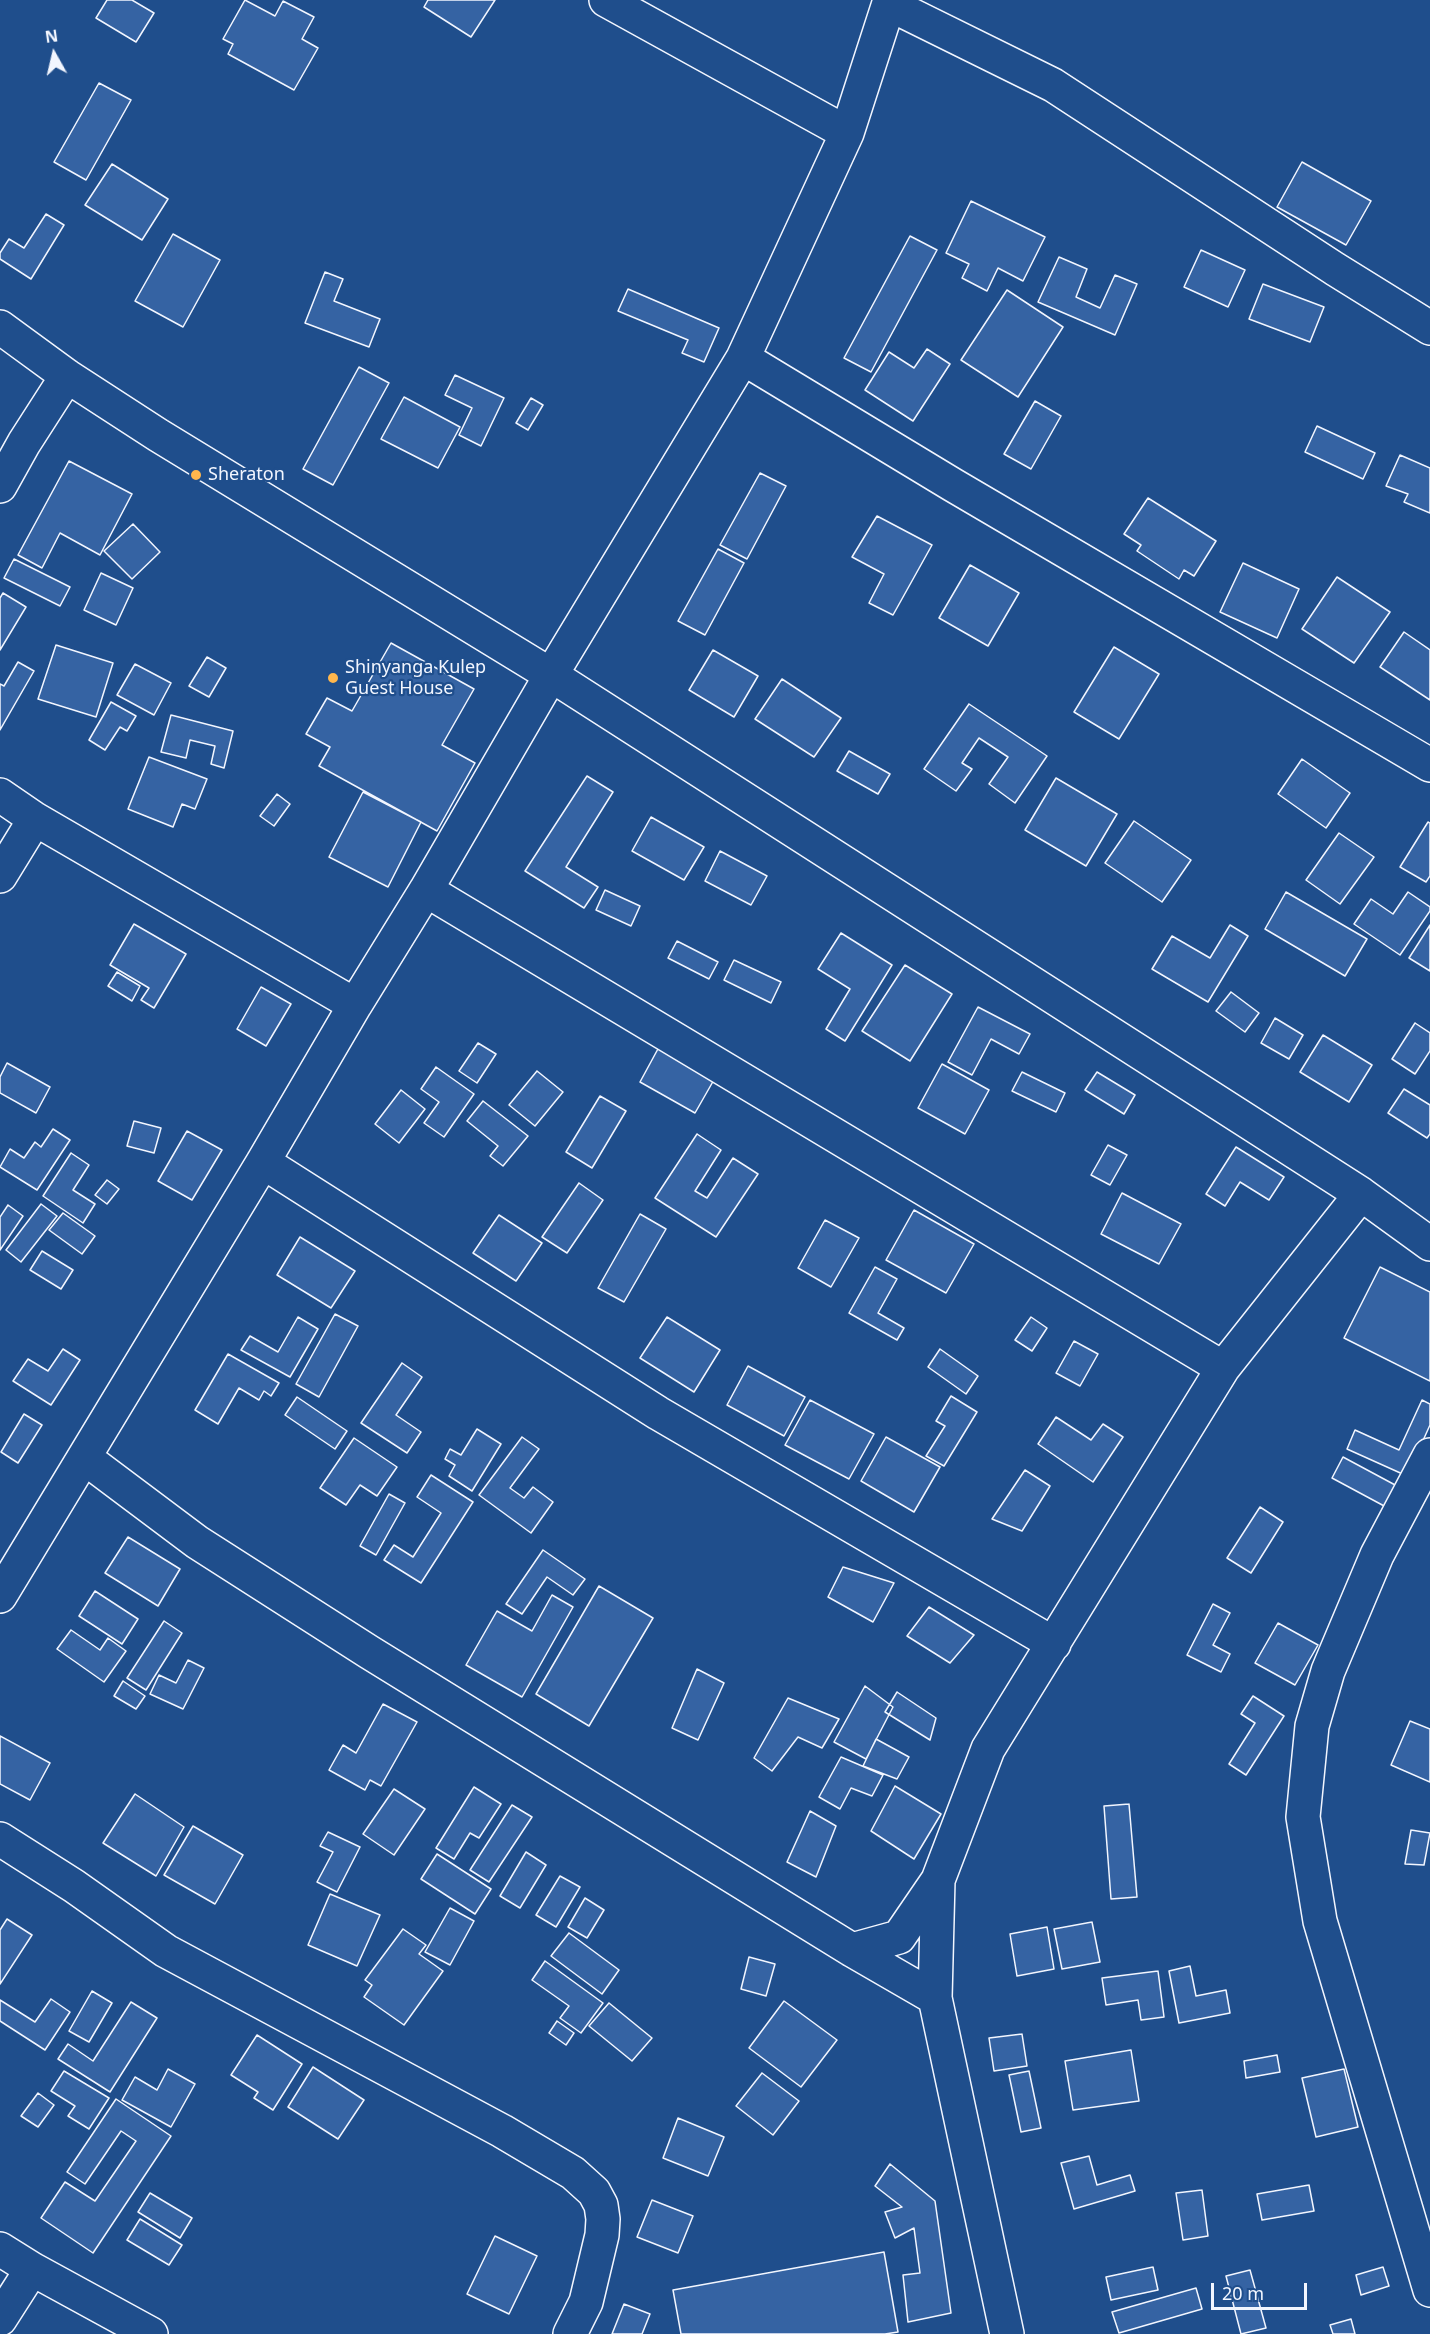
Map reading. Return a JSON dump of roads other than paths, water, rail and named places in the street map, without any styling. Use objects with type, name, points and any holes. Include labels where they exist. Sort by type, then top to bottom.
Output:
[{"type":"street","points":[[606,0],[848,133]]},
{"type":"street","points":[[0,1596],[263,1162],[426,890],[551,675],[743,358],[848,133],[890,2],[1053,85],[1430,328]]},
{"type":"street","points":[[0,327],[67,376],[158,435],[551,675],[1361,1194],[1430,1244]]},
{"type":"street","points":[[743,358],[953,485],[1430,765]]},
{"type":"street","points":[[0,486],[24,443],[67,376]]},
{"type":"street","points":[[0,795],[35,819],[355,1005]]},
{"type":"street","points":[[0,876],[35,819]]},
{"type":"street","points":[[426,890],[1223,1368]]},
{"type":"street","points":[[263,1162],[658,1413],[1054,1644]]},
{"type":"street","points":[[852,1950],[899,1937],[938,1880],[988,1749],[1223,1368],[1361,1194]]},
{"type":"street","points":[[1430,1455],[1377,1555],[1328,1671],[1312,1726],[1303,1817],[1320,1921],[1430,2290]]},
{"type":"street","points":[[85,1458],[197,1542],[376,1657],[852,1950],[935,1998]]},
{"type":"street","points":[[0,1839],[74,1886],[166,1951],[502,2131],[573,2173],[594,2192],[602,2205],[603,2219],[602,2235],[586,2302],[570,2334]]},
{"type":"street","points":[[938,1880],[935,1998],[1007,2334]]},
{"type":"street","points":[[0,2249],[151,2334]]},
{"type":"street","points":[[0,2319],[32,2269]]},
{"type":"place","name":"Sheraton","points":[[196,475]]},
{"type":"place","name":"Shinyanga Kulep Guest House","points":[[333,678]]}]
